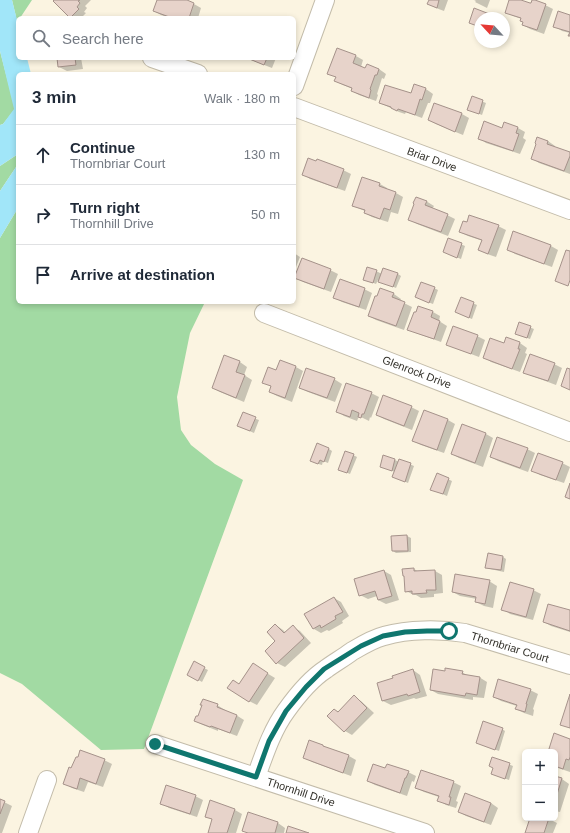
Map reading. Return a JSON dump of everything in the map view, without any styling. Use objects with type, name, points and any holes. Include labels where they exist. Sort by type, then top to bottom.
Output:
[{"type":"street","points":[[296,81],[326,0]]},
{"type":"street","points":[[158,60],[192,72]]},
{"type":"street","name":"Briar Drive","points":[[296,109],[570,210]]},
{"type":"street","name":"Glenrock Drive","points":[[264,313],[570,432]]},
{"type":"street","name":"Thornbriar Court","points":[[256,777],[269,741],[279,723],[286,711],[306,687],[324,669],[361,646],[383,636],[405,632],[427,631],[465,633],[570,665]]},
{"type":"street","name":"Thornhill Drive","points":[[155,744],[425,833]]},
{"type":"street","points":[[28,833],[47,780]]},
{"type":"green space","points":[[12,0],[32,0],[21,16],[16,17]]},
{"type":"green space","points":[[0,51],[15,109],[3,124],[0,125]]},
{"type":"green space","points":[[16,155],[16,167],[0,191],[0,166]]},
{"type":"green space","points":[[16,211],[16,304],[204,304],[190,333],[177,397],[181,430],[191,445],[215,464],[243,480],[144,749],[101,750],[22,684],[0,673],[0,238]]},
{"type":"water","points":[[0,0],[12,0],[16,16],[16,60],[28,60],[30,72],[16,72],[16,155],[0,166],[0,125],[3,124],[14,109],[0,51]]},
{"type":"water","points":[[16,167],[16,211],[0,238],[0,191]]},
{"type":"building","points":[[80,0],[78,1],[80,3],[77,7],[79,9],[72,16],[68,16],[53,1]]},
{"type":"building","points":[[157,0],[187,0],[194,3],[190,16],[167,16],[153,11]]},
{"type":"building","points":[[429,0],[439,0],[437,8],[427,4]]},
{"type":"building","points":[[509,0],[521,0],[531,3],[532,0],[535,0],[546,4],[537,30],[522,25],[523,22],[520,21],[521,18],[510,15],[510,12],[505,12]]},
{"type":"building","points":[[474,8],[484,12],[474,12],[474,25],[469,23]]},
{"type":"building","points":[[558,11],[570,15],[570,32],[553,27]]},
{"type":"building","points":[[337,48],[356,55],[353,63],[365,68],[367,64],[379,69],[370,89],[369,98],[351,91],[352,88],[334,81],[336,77],[327,74]]},
{"type":"building","points":[[57,60],[75,60],[76,65],[58,67]]},
{"type":"building","points":[[252,60],[266,60],[264,65]]},
{"type":"building","points":[[414,84],[426,88],[422,100],[420,99],[415,115],[398,109],[397,111],[391,107],[379,103],[385,85],[411,93]]},
{"type":"building","points":[[472,96],[483,100],[479,114],[467,110]]},
{"type":"building","points":[[434,103],[462,113],[455,132],[428,120]]},
{"type":"building","points":[[484,121],[502,128],[504,122],[518,127],[516,133],[519,134],[513,151],[478,139]]},
{"type":"building","points":[[537,137],[548,141],[547,144],[570,152],[570,156],[564,171],[531,159]]},
{"type":"building","points":[[308,158],[316,161],[317,159],[344,169],[337,188],[302,175]]},
{"type":"building","points":[[362,177],[380,183],[379,186],[396,192],[390,210],[384,208],[380,219],[364,213],[365,210],[352,206]]},
{"type":"building","points":[[416,197],[427,201],[425,205],[448,214],[441,232],[408,220]]},
{"type":"building","points":[[469,215],[499,225],[488,254],[478,250],[482,240],[459,232],[463,221],[467,222]]},
{"type":"building","points":[[513,231],[551,245],[544,264],[507,250]]},
{"type":"building","points":[[448,238],[462,243],[457,258],[443,252]]},
{"type":"building","points":[[566,250],[570,251],[570,280],[568,286],[555,281]]},
{"type":"building","points":[[302,258],[331,269],[324,289],[296,279],[296,273]]},
{"type":"building","points":[[367,267],[377,270],[373,283],[363,280]]},
{"type":"building","points":[[383,268],[398,273],[393,287],[378,282]]},
{"type":"building","points":[[340,279],[365,288],[359,307],[333,298]]},
{"type":"building","points":[[421,282],[435,287],[429,303],[415,297]]},
{"type":"building","points":[[380,288],[394,293],[392,297],[405,302],[396,326],[368,316],[375,296],[377,296]]},
{"type":"building","points":[[461,297],[474,302],[469,318],[455,312]]},
{"type":"building","points":[[418,306],[433,311],[431,317],[440,321],[434,339],[407,330]]},
{"type":"building","points":[[519,322],[531,326],[527,338],[515,334]]},
{"type":"building","points":[[453,326],[478,335],[471,354],[446,345]]},
{"type":"building","points":[[506,337],[520,342],[518,349],[520,349],[512,369],[483,358],[490,338],[504,343]]},
{"type":"building","points":[[530,354],[555,363],[548,381],[523,373]]},
{"type":"building","points":[[224,355],[240,361],[236,372],[245,375],[236,398],[212,388]]},
{"type":"building","points":[[280,360],[296,366],[285,398],[269,392],[271,386],[262,383],[268,367],[276,370]]},
{"type":"building","points":[[306,368],[335,378],[327,398],[299,388]]},
{"type":"building","points":[[567,368],[570,369],[570,390],[561,386]]},
{"type":"building","points":[[346,383],[372,392],[364,414],[362,414],[361,418],[358,417],[359,413],[352,410],[350,417],[336,412]]},
{"type":"building","points":[[383,395],[412,406],[404,426],[376,415]]},
{"type":"building","points":[[424,410],[448,419],[437,450],[412,441]]},
{"type":"building","points":[[243,412],[256,417],[250,431],[237,426]]},
{"type":"building","points":[[462,424],[486,433],[475,463],[451,454]]},
{"type":"building","points":[[497,437],[528,448],[520,468],[490,457]]},
{"type":"building","points":[[317,443],[329,448],[324,462],[320,460],[318,464],[310,461]]},
{"type":"building","points":[[345,451],[354,454],[347,473],[338,470]]},
{"type":"building","points":[[538,453],[563,462],[556,480],[531,471]]},
{"type":"building","points":[[383,455],[395,459],[392,471],[380,467]]},
{"type":"building","points":[[399,459],[411,463],[405,482],[392,477]]},
{"type":"building","points":[[437,473],[449,478],[443,494],[430,490]]},
{"type":"building","points":[[570,483],[570,499],[565,497]]},
{"type":"building","points":[[407,535],[408,551],[392,551],[391,536]]},
{"type":"building","points":[[488,553],[503,556],[501,570],[485,568]]},
{"type":"building","points":[[414,568],[414,571],[435,570],[436,590],[426,590],[427,593],[412,594],[412,591],[405,592],[402,569]]},
{"type":"building","points":[[384,570],[392,596],[378,600],[375,591],[359,596],[354,579]]},
{"type":"building","points":[[455,574],[490,580],[485,604],[475,602],[476,597],[452,592]]},
{"type":"building","points":[[510,582],[534,589],[526,617],[501,610]]},
{"type":"building","points":[[334,597],[343,612],[335,616],[336,619],[321,628],[320,625],[313,629],[304,614]]},
{"type":"building","points":[[548,604],[570,610],[570,631],[543,622]]},
{"type":"building","points":[[275,624],[284,633],[293,625],[304,638],[276,664],[265,651],[275,641],[267,632]]},
{"type":"building","points":[[194,661],[205,667],[198,681],[187,675]]},
{"type":"building","points":[[253,663],[268,673],[249,702],[227,688],[233,680],[239,684]]},
{"type":"building","points":[[445,668],[463,671],[462,674],[480,677],[477,695],[466,693],[465,696],[430,690],[433,669],[445,671]]},
{"type":"building","points":[[413,669],[420,692],[382,701],[377,683]]},
{"type":"building","points":[[498,679],[531,689],[525,712],[515,709],[517,705],[493,697]]},
{"type":"building","points":[[570,694],[570,728],[560,725]]},
{"type":"building","points":[[354,695],[367,708],[344,732],[327,716],[334,709],[338,712]]},
{"type":"building","points":[[203,699],[218,704],[217,707],[237,715],[230,733],[194,721],[196,716],[198,716]]},
{"type":"building","points":[[483,721],[503,728],[495,750],[476,743]]},
{"type":"building","points":[[554,733],[570,739],[570,757],[569,760],[566,759],[563,769],[558,767],[558,749],[549,749]]},
{"type":"building","points":[[309,740],[349,755],[343,773],[303,758]]},
{"type":"building","points":[[80,750],[105,759],[96,784],[80,778],[77,789],[63,784],[69,767],[71,768],[76,757],[78,757]]},
{"type":"building","points":[[492,757],[510,763],[505,779],[491,774],[493,768],[489,766]]},
{"type":"building","points":[[373,764],[385,768],[387,764],[409,771],[400,793],[367,781]]},
{"type":"building","points":[[421,770],[454,781],[449,797],[451,797],[449,805],[437,801],[439,796],[415,788]]},
{"type":"building","points":[[558,777],[562,778],[558,791]]},
{"type":"building","points":[[166,785],[196,795],[190,814],[160,804]]},
{"type":"building","points":[[465,793],[491,803],[484,822],[458,812]]},
{"type":"building","points":[[0,799],[5,801],[0,814]]},
{"type":"building","points":[[210,800],[235,809],[227,833],[208,833],[212,819],[205,817]]},
{"type":"building","points":[[248,812],[278,822],[275,833],[248,833],[242,831]]},
{"type":"building","points":[[529,821],[548,821],[544,833],[525,833]]},
{"type":"building","points":[[288,826],[309,833],[286,833]]},
{"type":"route","points":[[155,744],[256,777],[269,741],[286,711],[306,687],[324,669],[361,646],[383,636],[405,632],[449,631]]}]
